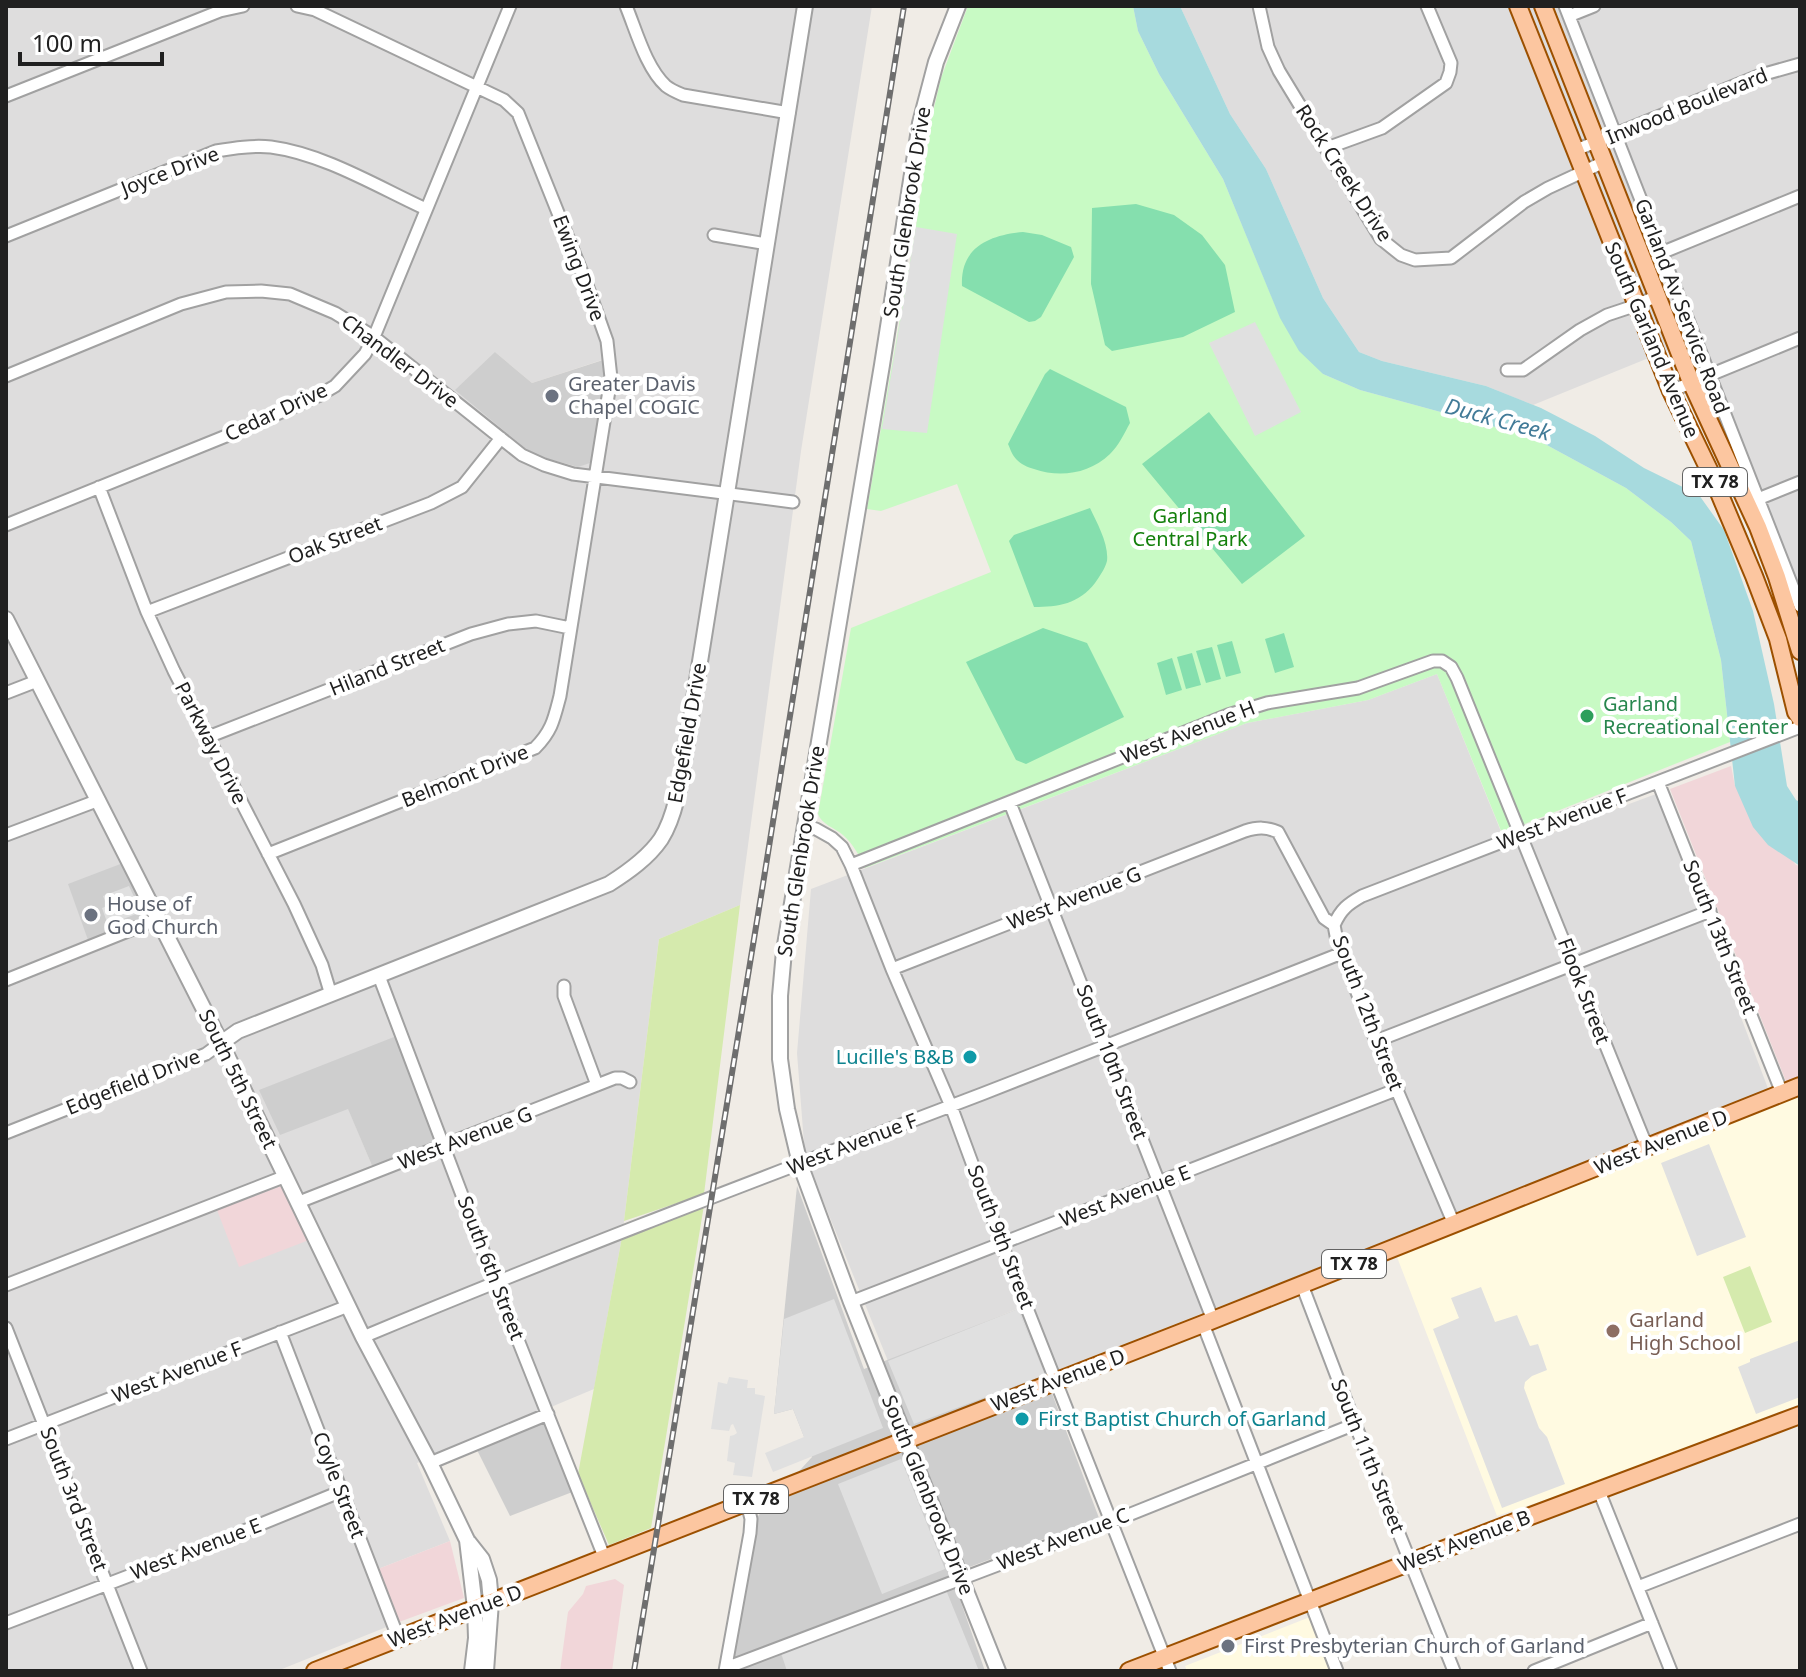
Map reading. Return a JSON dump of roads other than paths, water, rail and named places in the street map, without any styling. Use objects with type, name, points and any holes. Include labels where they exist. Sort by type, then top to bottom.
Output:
[{"type":"main road","name":"South Garland Avenue","points":[[1518,6],[1671,391],[1728,511],[1778,639],[1800,718]]},
{"type":"main road","name":"South Garland Avenue","points":[[1543,6],[1691,382],[1758,527],[1798,631],[1800,651]]},
{"type":"main road","name":"West Avenue D","points":[[315,1671],[1302,1285],[1800,1086]]},
{"type":"main road","name":"West Avenue B","points":[[1129,1671],[1167,1664],[1310,1601],[1800,1415]]},
{"type":"street","points":[[6,96],[220,11],[243,6]]},
{"type":"street","name":"Ewing Drive","points":[[297,6],[315,10],[504,100],[518,113],[607,341],[611,378],[596,477]]},
{"type":"street","name":"Cedar Drive","points":[[6,525],[236,432],[335,386],[365,354],[374,337],[510,6]]},
{"type":"street","points":[[626,6],[646,55],[669,89],[683,95],[789,113]]},
{"type":"street","name":"Edgefield Drive","points":[[6,1133],[206,1054],[238,1031],[609,884],[635,867],[659,842],[674,812],[690,724],[805,6]]},
{"type":"street","name":"South Glenbrook Drive","points":[[958,6],[936,62],[920,123],[784,951],[778,1035],[787,1109],[800,1164],[851,1302],[998,1671]]},
{"type":"street","name":"Rock Creek Drive","points":[[1259,6],[1268,47],[1279,71],[1383,241],[1401,255],[1415,260],[1451,258],[1524,202],[1604,162]]},
{"type":"street","points":[[1327,148],[1382,128],[1446,83],[1451,63],[1427,6]]},
{"type":"street","points":[[1567,11],[1594,6]]},
{"type":"street","name":"Garland Av Service Road","points":[[1567,11],[1800,606]]},
{"type":"street","name":"Inwood Boulevard","points":[[1576,150],[1761,75],[1800,64]]},
{"type":"street","name":"Joyce Drive","points":[[6,236],[216,151],[238,147],[269,147],[311,156],[426,209]]},
{"type":"street","points":[[1661,253],[1800,196]]},
{"type":"street","points":[[714,235],[767,244]]},
{"type":"street","name":"Chandler Drive","points":[[6,376],[181,304],[226,292],[290,294],[335,313],[374,337],[522,455],[544,465],[573,474],[793,502]]},
{"type":"street","points":[[1507,370],[1523,370],[1607,315],[1657,296]]},
{"type":"street","points":[[1671,391],[1800,338]]},
{"type":"street","name":"Oak Street","points":[[147,612],[431,503],[462,487],[501,438]]},
{"type":"street","name":"Belmont Drive","points":[[268,854],[535,748],[548,736],[560,696],[596,477]]},
{"type":"street","points":[[1758,499],[1800,482]]},
{"type":"street","name":"Parkway Drive","points":[[99,487],[147,612],[174,671],[294,904],[322,965],[331,995]]},
{"type":"street","name":"South 5th Street","points":[[6,619],[221,1043],[363,1337],[467,1540],[483,1605],[486,1671]]},
{"type":"street","name":"Hiland Street","points":[[208,737],[471,634],[508,624],[536,621],[570,628]]},
{"type":"street","points":[[1778,639],[1798,631]]},
{"type":"street","name":"West Avenue H","points":[[851,865],[1228,715],[1267,703],[1358,688],[1425,663],[1442,661],[1451,667],[1457,678],[1521,835]]},
{"type":"street","points":[[6,693],[37,681]]},
{"type":"street","name":"West Avenue F","points":[[1334,925],[1347,904],[1362,896],[1800,727]]},
{"type":"street","name":"South 13th Street","points":[[1658,782],[1782,1093]]},
{"type":"street","points":[[6,835],[99,800]]},
{"type":"street","name":"South 10th Street","points":[[1010,803],[1159,1182],[1256,1464],[1337,1671]]},
{"type":"street","name":"South 9th Street","points":[[804,825],[832,838],[842,847],[851,865],[951,1106],[1167,1664]]},
{"type":"street","name":"West Avenue G","points":[[892,969],[1256,827]]},
{"type":"street","name":"South 12th Street","points":[[1256,827],[1268,827],[1278,832],[1324,918],[1334,925],[1337,941],[1376,1041],[1454,1224]]},
{"type":"street","name":"Flook Street","points":[[1521,835],[1647,1147]]},
{"type":"street","points":[[1376,1041],[1710,911]]},
{"type":"street","points":[[6,980],[158,919]]},
{"type":"street","name":"West Avenue F","points":[[363,1337],[495,1282],[1342,953]]},
{"type":"street","name":"South 6th Street","points":[[379,976],[495,1282],[605,1559]]},
{"type":"street","points":[[564,986],[564,996],[597,1085]]},
{"type":"street","name":"West Avenue G","points":[[299,1202],[615,1078],[630,1082]]},
{"type":"street","name":"West Avenue E","points":[[851,1302],[1398,1089]]},
{"type":"street","points":[[6,1285],[286,1176]]},
{"type":"street","name":"South 11th Street","points":[[1302,1285],[1454,1671]]},
{"type":"street","name":"West Avenue F","points":[[6,1439],[348,1306]]},
{"type":"street","name":"South 3rd Street","points":[[6,1328],[141,1671]]},
{"type":"street","name":"Coyle Street","points":[[280,1332],[398,1637]]},
{"type":"street","points":[[430,1463],[548,1414]]},
{"type":"street","name":"West Avenue C","points":[[725,1670],[1111,1522],[1355,1424]]},
{"type":"street","name":"West Avenue E","points":[[6,1623],[342,1491]]},
{"type":"street","points":[[1599,1491],[1671,1671]]},
{"type":"street","points":[[725,1670],[750,1533],[747,1503]]},
{"type":"street","points":[[1638,1587],[1800,1524]]},
{"type":"street","name":"South 5th Street","points":[[472,1671],[483,1605]]},
{"type":"street","points":[[1534,1671],[1652,1623]]},
{"type":"water","name":"Duck Creek","points":[[1133,6],[1180,6],[1230,114],[1266,169],[1323,298],[1359,352],[1382,361],[1486,386],[1541,408],[1595,436],[1644,468],[1699,495],[1724,530],[1753,611],[1774,704],[1787,786],[1800,802],[1800,866],[1768,845],[1753,827],[1735,786],[1721,660],[1691,541],[1626,488],[1532,437],[1360,390],[1323,374],[1299,351],[1280,318],[1223,179],[1159,74],[1138,31]]},
{"type":"railway","points":[[634,1671],[904,6]]},
{"type":"place","name":"Greater Davis Chapel COGIC","points":[[552,396]]},
{"type":"place","name":"Garland Recreational Center","points":[[1587,716]]},
{"type":"place","name":"House of God Church","points":[[91,915]]},
{"type":"place","name":"Lucille's B&B","points":[[970,1057]]},
{"type":"place","name":"Garland High School","points":[[1613,1331]]},
{"type":"place","name":"First Baptist Church of Garland","points":[[1022,1419]]},
{"type":"place","name":"First Presbyterian Church of Garland","points":[[1228,1646]]},
{"type":"park label","name":"Garland Central Park","points":[[1190,528]]}]
